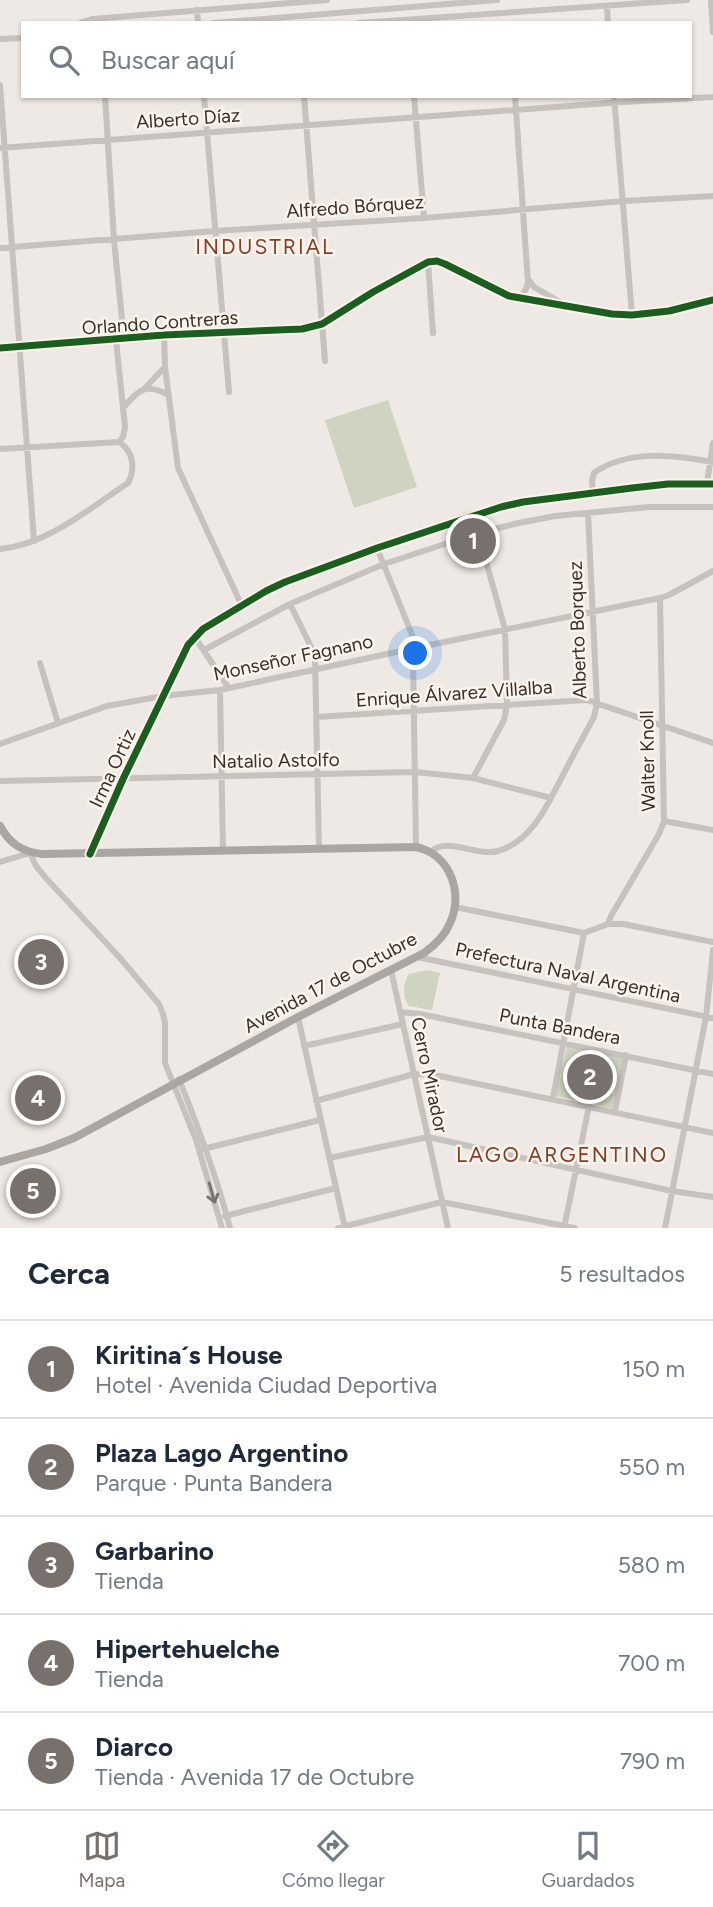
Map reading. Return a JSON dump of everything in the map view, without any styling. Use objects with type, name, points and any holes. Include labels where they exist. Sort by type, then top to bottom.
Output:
[{"type":"main road","points":[[0,826],[13,844],[30,853],[416,847],[431,852],[442,861],[450,873],[455,891],[455,907]]},
{"type":"main road","name":"Avenida 17 de Octubre","points":[[0,1160],[64,1142],[417,957],[430,949],[444,934],[455,907]]},
{"type":"street","points":[[86,21],[327,0]]},
{"type":"street","points":[[239,21],[497,0]]},
{"type":"street","points":[[562,0],[562,9]]},
{"type":"street","points":[[409,21],[687,0]]},
{"type":"street","points":[[711,0],[713,32]]},
{"type":"street","points":[[607,6],[608,21]]},
{"type":"street","points":[[197,10],[198,21]]},
{"type":"street","points":[[509,12],[510,21]]},
{"type":"street","points":[[0,39],[21,38]]},
{"type":"street","points":[[0,85],[34,541]]},
{"type":"street","name":"Alberto Díaz","points":[[692,97],[713,97]]},
{"type":"street","points":[[105,98],[125,432],[119,442]]},
{"type":"street","points":[[204,98],[229,392]]},
{"type":"street","points":[[304,98],[325,361]]},
{"type":"street","points":[[414,98],[424,218]]},
{"type":"street","points":[[515,98],[527,279],[526,289],[520,298]]},
{"type":"street","name":"Alberto Díaz","points":[[3,148],[516,110],[615,99],[664,98]]},
{"type":"street","points":[[615,99],[632,314]]},
{"type":"street","name":"Alfredo Bórquez","points":[[0,248],[713,195]]},
{"type":"street","points":[[321,324],[428,262],[437,261],[501,293],[612,314],[669,311],[713,300]]},
{"type":"street","points":[[428,262],[433,332]]},
{"type":"street","points":[[527,279],[534,287],[565,305]]},
{"type":"street","name":"Orlando Contreras","points":[[0,348],[164,335],[302,329],[321,324]]},
{"type":"street","points":[[164,335],[164,368],[178,468],[242,606]]},
{"type":"street","points":[[123,408],[164,368]]},
{"type":"street","points":[[144,389],[156,388],[168,395]]},
{"type":"street","points":[[0,449],[119,442],[129,450],[133,469],[128,483],[51,533],[14,548],[0,549]]},
{"type":"street","points":[[228,687],[194,636],[266,591],[377,548],[501,507],[668,484],[710,483],[713,443]]},
{"type":"street","points":[[593,493],[594,473],[624,459],[675,456],[712,461]]},
{"type":"street","points":[[204,650],[290,604],[384,564],[478,533],[531,520],[588,513],[649,507],[713,507]]},
{"type":"street","name":"Alberto Borquez","points":[[431,852],[442,845],[495,852],[532,828],[540,818],[594,717],[597,703],[588,513]]},
{"type":"street","points":[[473,778],[503,720],[507,705],[505,629],[478,533]]},
{"type":"street","points":[[377,548],[414,637],[416,847]]},
{"type":"street","name":"Monseñor Fagnano","points":[[0,744],[107,706],[219,690],[660,598],[713,570]]},
{"type":"street","name":"Walter Knoll","points":[[608,924],[664,821],[660,598]]},
{"type":"street","points":[[290,604],[314,653],[319,848]]},
{"type":"street","name":"Irma Ortiz","points":[[90,854],[123,779],[194,636]]},
{"type":"street","points":[[40,663],[58,723]]},
{"type":"street","points":[[219,690],[223,850]]},
{"type":"street","name":"Enrique Álvarez Villalba","points":[[317,716],[587,700],[713,743]]},
{"type":"street","name":"Natalio Astolfo","points":[[0,782],[415,772],[473,778],[551,797]]},
{"type":"street","points":[[664,821],[713,830]]},
{"type":"street","points":[[0,862],[30,853],[45,877],[159,1004],[165,1023],[164,1063],[176,1081],[230,1228]]},
{"type":"street","points":[[455,907],[583,933],[608,924],[623,924],[713,942]]},
{"type":"street","points":[[553,1098],[583,933]]},
{"type":"street","points":[[665,1228],[695,1070],[709,1018],[713,950]]},
{"type":"street","name":"Prefectura Naval Argentina","points":[[417,957],[709,1018]]},
{"type":"street","name":"Cerro Mirador","points":[[391,971],[448,1228]]},
{"type":"street","name":"Punta Bandera","points":[[400,1012],[564,1042],[713,1074]]},
{"type":"street","points":[[298,1017],[336,1188],[342,1227],[442,1202],[575,1228]]},
{"type":"street","points":[[304,1046],[402,1024]]},
{"type":"street","points":[[615,1111],[626,1055]]},
{"type":"street","points":[[316,1101],[414,1074],[435,1075],[713,1133]]},
{"type":"street","points":[[564,1227],[589,1106]]},
{"type":"street","points":[[203,1149],[320,1120]]},
{"type":"street","points":[[329,1158],[428,1138],[713,1198]]},
{"type":"street","points":[[203,1149],[222,1228]]},
{"type":"street","points":[[218,1217],[336,1188]]},
{"type":"green space","points":[[388,400],[417,487],[354,508],[325,420]]},
{"type":"green space","points":[[427,970],[440,973],[432,1010],[409,1006],[404,994],[409,974]]},
{"type":"green space","points":[[567,1045],[623,1058],[614,1109],[556,1096]]},
{"type":"cycle path","points":[[0,348],[164,335],[302,329],[322,324],[373,292],[428,262],[437,261],[509,296],[612,314],[669,311],[713,300]]},
{"type":"cycle path","points":[[90,854],[188,645],[203,629],[266,591],[377,548],[501,507],[668,484],[713,484]]},
{"type":"place","name":"Kiritina´s House","points":[[473,541]]},
{"type":"place","name":"Garbarino","points":[[41,962]]},
{"type":"place","name":"Plaza Lago Argentino","points":[[590,1077]]},
{"type":"place","name":"Hipertehuelche","points":[[38,1098]]},
{"type":"place","name":"Diarco","points":[[33,1191]]},
{"type":"district","name":"INDUSTRIAL","points":[[265,247]]},
{"type":"district","name":"LAGO ARGENTINO","points":[[562,1155]]}]
